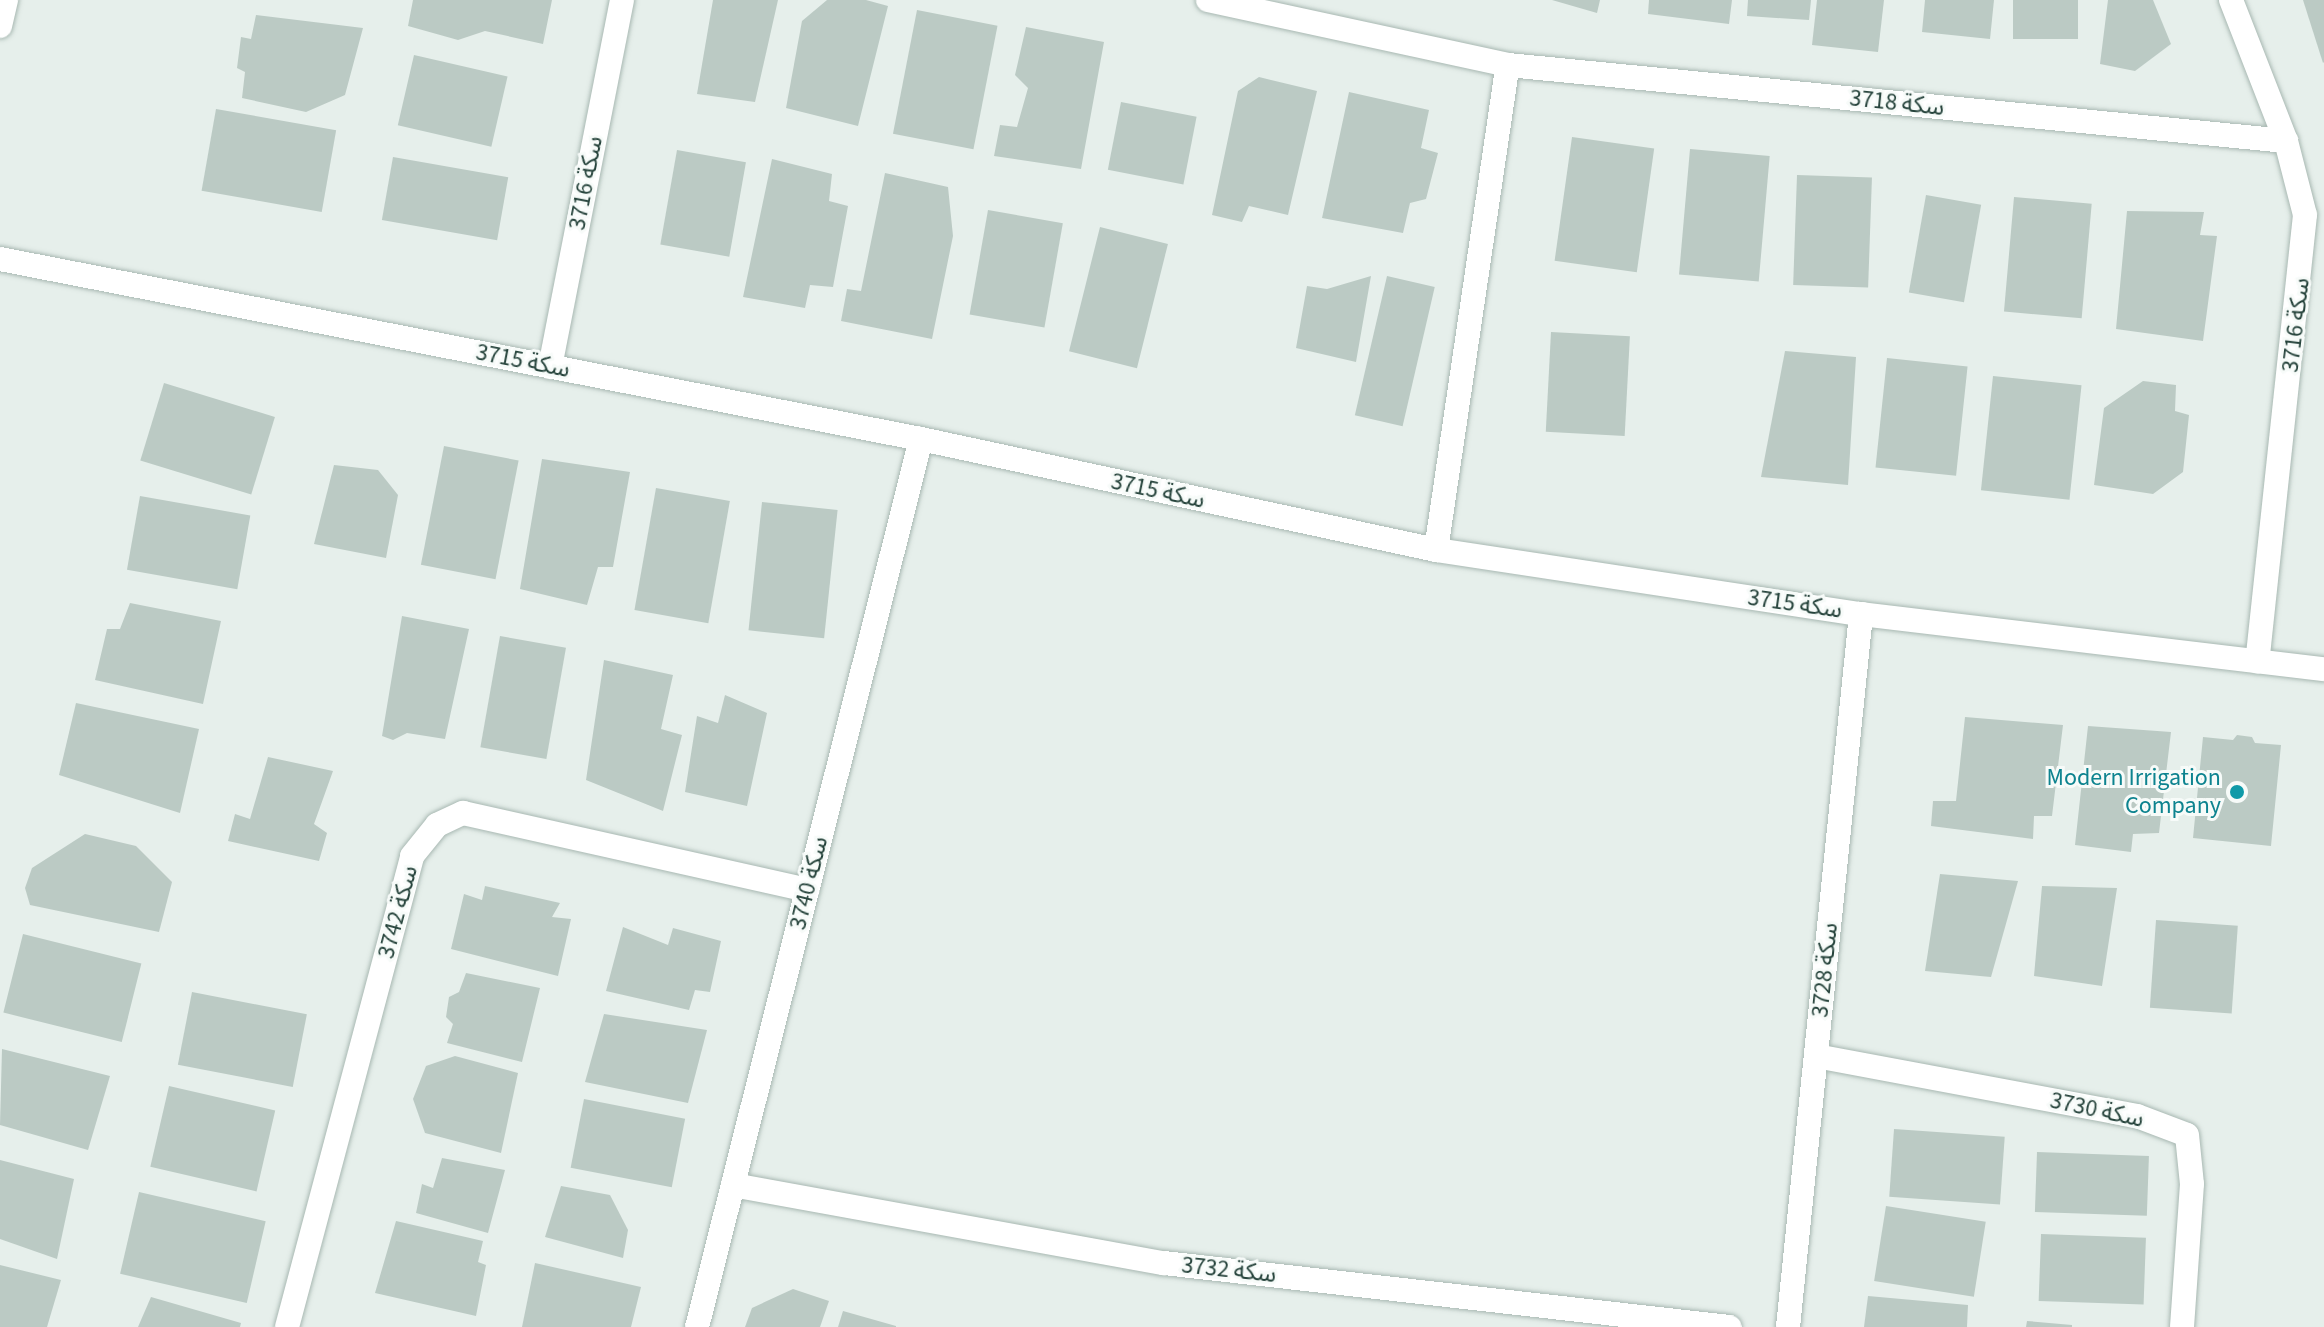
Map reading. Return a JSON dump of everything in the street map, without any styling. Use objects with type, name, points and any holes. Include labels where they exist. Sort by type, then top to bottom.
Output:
[{"type":"street","points":[[0,26],[6,0]]},
{"type":"street","name":"سكة 3716","points":[[550,367],[622,0]]},
{"type":"street","name":"سكة 3718","points":[[1208,0],[1508,65],[2286,141]]},
{"type":"street","name":"سكة 3716","points":[[2231,0],[2286,141],[2305,215],[2305,246],[2257,661]]},
{"type":"street","points":[[1436,550],[1508,65]]},
{"type":"street","name":"سكة 3715","points":[[0,259],[921,439],[1436,550],[1861,614],[2324,669]]},
{"type":"street","name":"سكة 3740","points":[[697,1327],[921,439]]},
{"type":"street","name":"سكة 3728","points":[[1788,1327],[1861,614]]},
{"type":"street","name":"سكة 3742","points":[[287,1327],[412,856],[437,825],[463,813],[807,890]]},
{"type":"street","name":"سكة 3730","points":[[1816,1056],[2137,1116],[2187,1135],[2192,1184],[2182,1327]]},
{"type":"street","name":"سكة 3732","points":[[733,1185],[1164,1263],[1729,1327]]},
{"type":"building","points":[[413,0],[552,0],[543,44],[485,31],[458,40],[408,26]]},
{"type":"building","points":[[713,0],[778,0],[755,102],[697,94]]},
{"type":"building","points":[[827,0],[866,0],[888,6],[858,126],[786,108],[802,21]]},
{"type":"building","points":[[1552,0],[1600,0],[1597,13]]},
{"type":"building","points":[[1649,0],[1732,0],[1729,24],[1648,14]]},
{"type":"building","points":[[1748,0],[1811,0],[1809,20],[1747,16]]},
{"type":"building","points":[[1817,0],[1884,0],[1878,52],[1812,45]]},
{"type":"building","points":[[1925,0],[1994,0],[1990,39],[1922,32]]},
{"type":"building","points":[[2013,0],[2078,0],[2078,39],[2013,39]]},
{"type":"building","points":[[2108,0],[2153,0],[2171,44],[2135,71],[2100,64]]},
{"type":"building","points":[[2303,0],[2324,0],[2323,63]]},
{"type":"building","points":[[917,10],[997,26],[973,149],[893,134]]},
{"type":"building","points":[[256,15],[363,28],[345,95],[306,112],[242,98],[245,72],[237,68],[241,37],[251,39]]},
{"type":"building","points":[[1026,27],[1104,42],[1081,169],[994,156],[1000,125],[1017,127],[1028,88],[1015,75]]},
{"type":"building","points":[[414,55],[508,77],[491,147],[398,125]]},
{"type":"building","points":[[1259,77],[1317,91],[1288,215],[1249,206],[1242,222],[1212,215],[1238,91]]},
{"type":"building","points":[[1349,92],[1429,110],[1421,148],[1438,153],[1426,199],[1410,203],[1403,233],[1322,218]]},
{"type":"building","points":[[1121,102],[1197,117],[1183,184],[1108,170]]},
{"type":"building","points":[[216,109],[336,130],[322,212],[202,191]]},
{"type":"building","points":[[1572,137],[1654,149],[1637,272],[1555,261]]},
{"type":"building","points":[[1690,149],[1770,156],[1759,281],[1679,275]]},
{"type":"building","points":[[677,150],[746,162],[729,257],[660,245]]},
{"type":"building","points":[[393,157],[508,177],[497,240],[382,220]]},
{"type":"building","points":[[772,159],[832,174],[829,201],[848,206],[833,287],[810,285],[805,308],[743,297]]},
{"type":"building","points":[[885,173],[948,187],[953,236],[932,339],[841,321],[847,289],[861,291]]},
{"type":"building","points":[[1797,175],[1872,178],[1868,288],[1793,285]]},
{"type":"building","points":[[1926,195],[1981,205],[1964,302],[1909,292]]},
{"type":"building","points":[[2014,197],[2092,204],[2082,318],[2004,312]]},
{"type":"building","points":[[988,210],[1063,223],[1044,328],[970,314]]},
{"type":"building","points":[[2127,211],[2204,212],[2200,235],[2217,236],[2203,341],[2116,329]]},
{"type":"building","points":[[1100,227],[1168,244],[1137,368],[1069,351]]},
{"type":"building","points":[[1371,276],[1356,362],[1296,348],[1307,286],[1327,289]]},
{"type":"building","points":[[1387,276],[1435,287],[1403,426],[1355,415]]},
{"type":"building","points":[[1551,332],[1630,336],[1625,436],[1546,432]]},
{"type":"building","points":[[1785,351],[1856,357],[1848,485],[1761,477]]},
{"type":"building","points":[[1887,358],[1968,366],[1956,476],[1876,467]]},
{"type":"building","points":[[1993,376],[2082,385],[2069,500],[1981,490]]},
{"type":"building","points":[[2143,381],[2176,385],[2175,411],[2189,415],[2183,472],[2153,494],[2094,485],[2104,408]]},
{"type":"building","points":[[164,383],[275,417],[251,494],[140,460]]},
{"type":"building","points":[[444,446],[519,461],[496,579],[421,565]]},
{"type":"building","points":[[542,459],[630,472],[613,567],[598,567],[587,605],[520,589]]},
{"type":"building","points":[[334,465],[378,470],[398,495],[386,558],[314,544]]},
{"type":"building","points":[[656,488],[730,501],[708,623],[634,610]]},
{"type":"building","points":[[140,496],[250,515],[237,589],[127,570]]},
{"type":"building","points":[[762,502],[838,510],[824,638],[749,630]]},
{"type":"building","points":[[130,603],[221,621],[203,704],[95,680],[107,629],[120,629]]},
{"type":"building","points":[[402,616],[469,629],[445,739],[407,733],[393,740],[382,736]]},
{"type":"building","points":[[500,636],[566,648],[546,759],[480,747]]},
{"type":"building","points":[[604,660],[673,675],[661,729],[682,735],[663,811],[586,780]]},
{"type":"building","points":[[725,695],[767,713],[747,806],[685,792],[697,716],[718,723]]},
{"type":"building","points":[[76,703],[199,729],[180,813],[59,775]]},
{"type":"building","points":[[1965,717],[2063,725],[2052,816],[2034,816],[2033,839],[1931,826],[1933,801],[1956,801]]},
{"type":"building","points":[[2088,726],[2171,732],[2159,833],[2133,834],[2131,852],[2075,845]]},
{"type":"building","name":"Modern Irrigation Company","points":[[2237,735],[2252,737],[2255,743],[2281,745],[2271,846],[2193,838],[2203,737],[2233,740]]},
{"type":"building","points":[[268,757],[333,771],[314,824],[327,833],[319,861],[228,841],[235,814],[250,819]]},
{"type":"building","points":[[85,834],[136,846],[172,882],[159,932],[30,905],[25,888],[32,868]]},
{"type":"building","points":[[1940,874],[2018,881],[1991,977],[1925,971]]},
{"type":"building","points":[[485,886],[560,903],[552,917],[571,919],[558,976],[451,949],[464,894],[482,900]]},
{"type":"building","points":[[2042,886],[2117,888],[2102,986],[2034,976]]},
{"type":"building","points":[[2156,920],[2238,926],[2232,1014],[2150,1008]]},
{"type":"building","points":[[623,927],[668,945],[673,928],[721,941],[710,992],[695,990],[689,1010],[606,991]]},
{"type":"building","points":[[23,934],[141,964],[122,1042],[3,1013]]},
{"type":"building","points":[[466,973],[540,988],[522,1062],[447,1043],[453,1024],[446,1017],[449,997],[459,992]]},
{"type":"building","points":[[192,992],[307,1014],[293,1087],[178,1065]]},
{"type":"building","points":[[604,1014],[707,1030],[688,1103],[585,1082]]},
{"type":"building","points":[[2,1049],[110,1076],[88,1150],[0,1125]]},
{"type":"building","points":[[455,1056],[518,1073],[501,1153],[425,1133],[413,1099],[426,1066]]},
{"type":"building","points":[[169,1086],[275,1111],[257,1191],[150,1167]]},
{"type":"building","points":[[584,1099],[685,1119],[672,1187],[571,1168]]},
{"type":"building","points":[[1894,1129],[2005,1137],[2000,1205],[1889,1197]]},
{"type":"building","points":[[2037,1152],[2149,1156],[2147,1216],[2035,1212]]},
{"type":"building","points":[[442,1158],[505,1170],[488,1233],[416,1213],[422,1184],[433,1188]]},
{"type":"building","points":[[0,1160],[74,1179],[57,1259],[0,1239]]},
{"type":"building","points":[[561,1186],[610,1195],[628,1230],[623,1258],[545,1237]]},
{"type":"building","points":[[139,1192],[266,1221],[247,1303],[120,1274]]},
{"type":"building","points":[[1886,1206],[1986,1222],[1974,1297],[1874,1281]]},
{"type":"building","points":[[396,1221],[483,1241],[478,1262],[486,1265],[476,1316],[375,1293]]},
{"type":"building","points":[[2041,1234],[2146,1238],[2144,1305],[2039,1301]]},
{"type":"building","points":[[535,1263],[641,1287],[631,1327],[522,1327]]},
{"type":"building","points":[[0,1265],[61,1280],[47,1327],[0,1327]]},
{"type":"building","points":[[793,1289],[829,1301],[820,1327],[745,1327],[752,1308]]},
{"type":"building","points":[[1868,1296],[1968,1305],[1967,1327],[1864,1327]]},
{"type":"building","points":[[151,1297],[241,1323],[240,1327],[138,1327]]},
{"type":"building","points":[[843,1311],[896,1326],[896,1327],[838,1327]]},
{"type":"building","points":[[2027,1321],[2072,1325],[2072,1327],[2026,1327]]},
{"type":"place","name":"Modern Irrigation Company","points":[[2237,792]]}]
